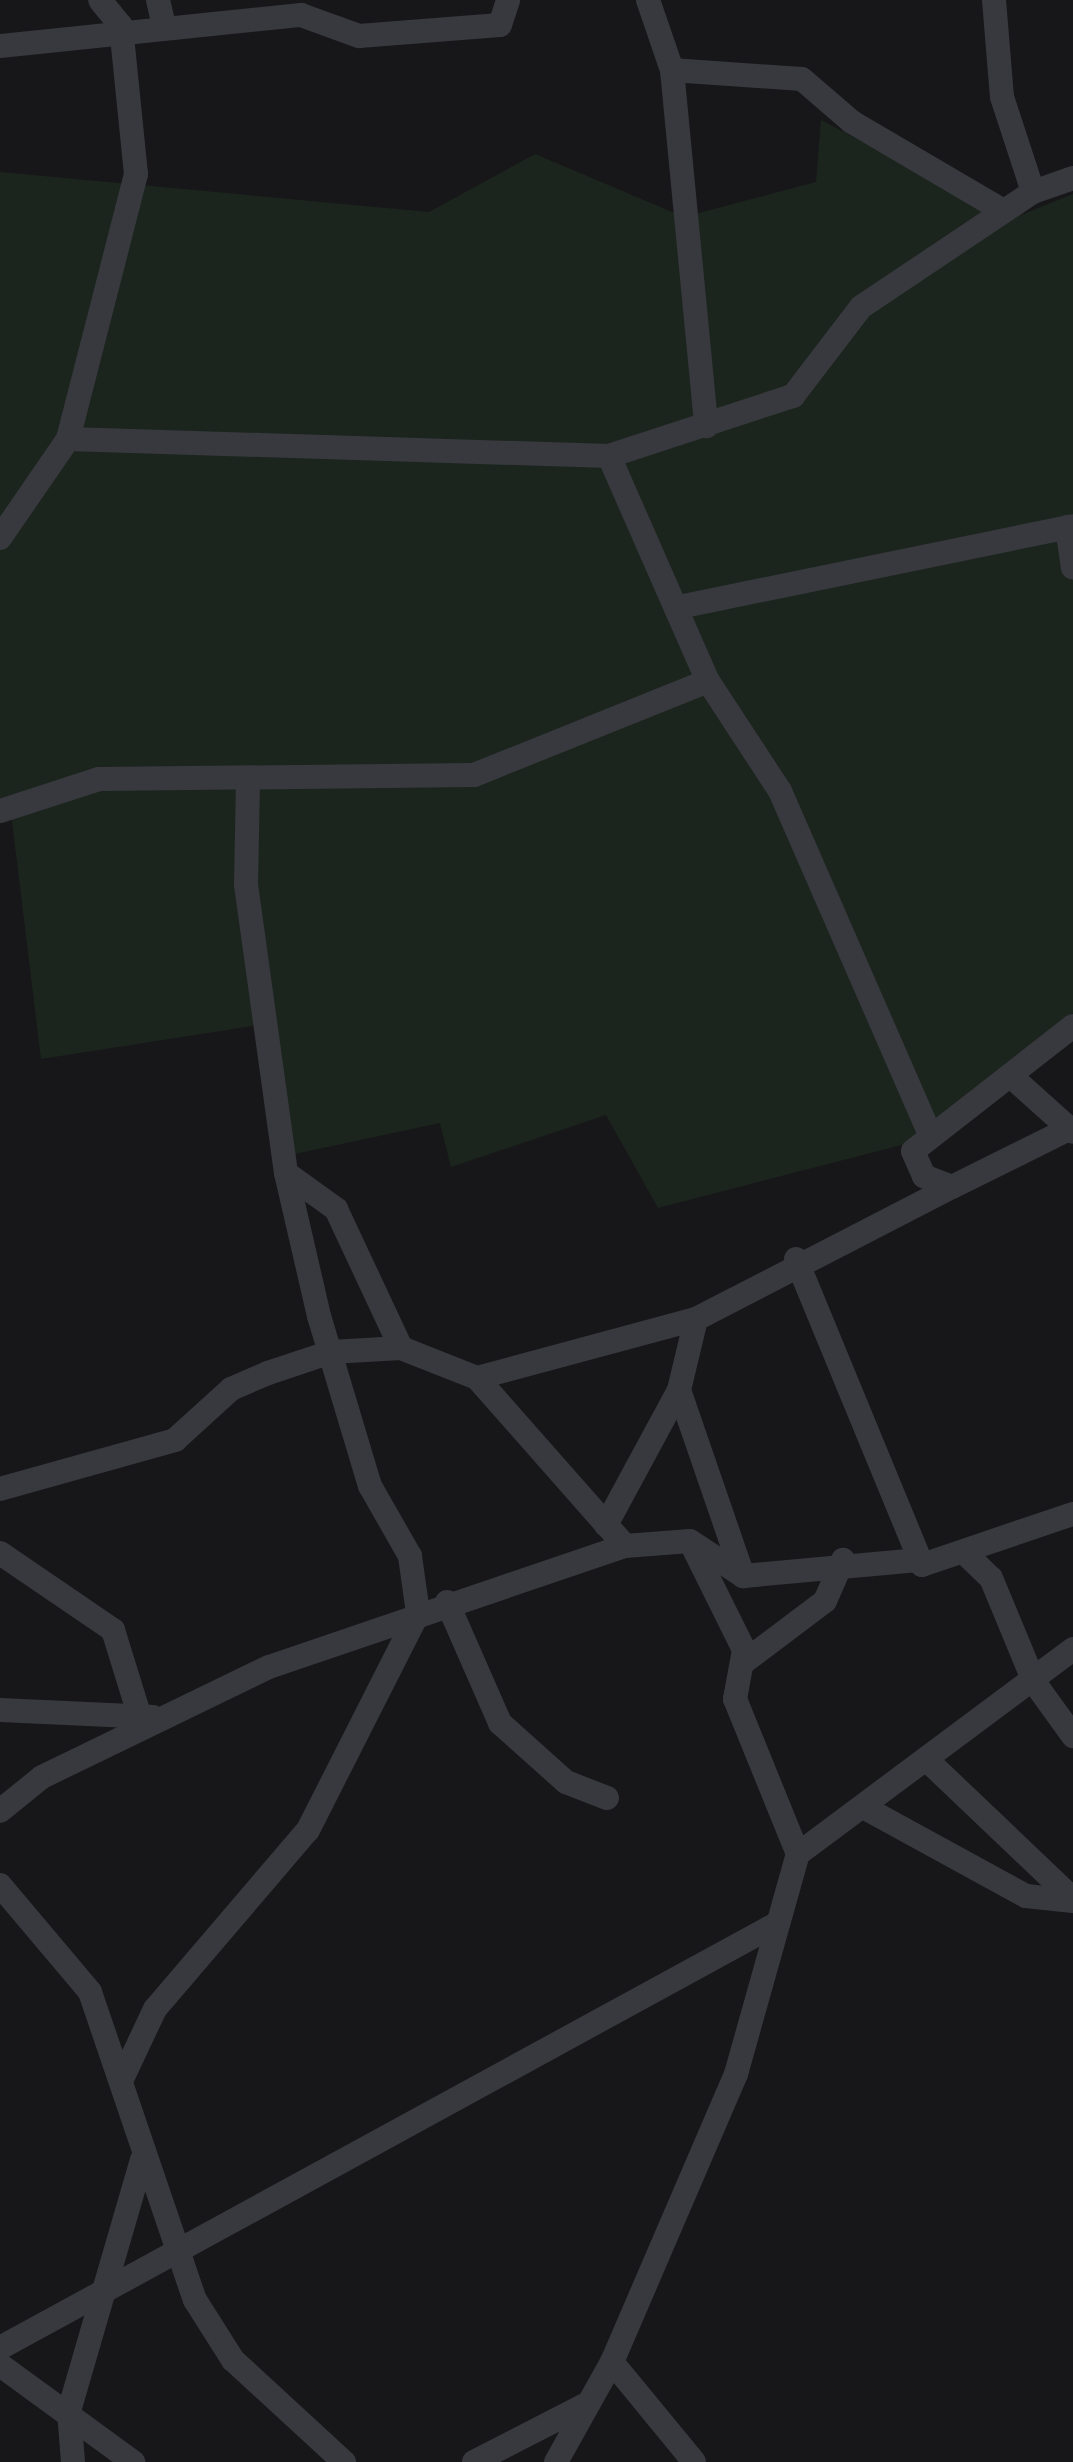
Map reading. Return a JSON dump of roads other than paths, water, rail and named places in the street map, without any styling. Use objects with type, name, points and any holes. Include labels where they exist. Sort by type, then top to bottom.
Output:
[{"type":"street","points":[[0,538],[68,439],[136,174],[121,26],[100,0]]},
{"type":"street","points":[[158,0],[164,27]]},
{"type":"street","points":[[0,46],[121,26],[164,27],[299,8],[359,36],[500,25],[508,0]]},
{"type":"street","points":[[648,0],[672,70],[706,427]]},
{"type":"street","points":[[994,0],[1002,98],[1033,192]]},
{"type":"street","points":[[672,70],[802,79],[852,122],[1004,211]]},
{"type":"street","points":[[68,439],[609,456],[793,396],[861,307],[1033,192],[1073,178]]},
{"type":"street","points":[[609,456],[684,605],[708,681],[780,791],[929,1132]]},
{"type":"street","points":[[684,605],[1070,527],[1073,568]]},
{"type":"street","points":[[0,812],[99,779],[248,783],[492,771],[708,681]]},
{"type":"street","points":[[122,2079],[154,2009],[308,1830],[418,1613],[410,1556],[370,1486],[286,1173],[246,885],[248,783]]},
{"type":"street","points":[[952,1187],[924,1176],[913,1151],[929,1132],[1014,1079],[1073,1026]]},
{"type":"street","points":[[477,1378],[696,1319],[796,1259],[1069,1132],[1014,1079]]},
{"type":"street","points":[[286,1173],[335,1209],[401,1348]]},
{"type":"street","points":[[796,1259],[919,1560]]},
{"type":"street","points":[[606,1526],[679,1390],[696,1319]]},
{"type":"street","points":[[0,1489],[175,1440],[231,1389],[331,1352],[401,1348],[477,1378],[625,1546]]},
{"type":"street","points":[[679,1390],[743,1576]]},
{"type":"street","points":[[0,1811],[42,1777],[170,1720],[269,1666],[447,1602],[625,1546],[690,1541],[743,1576],[843,1560],[969,1557],[1073,1514]]},
{"type":"street","points":[[690,1541],[744,1662]]},
{"type":"street","points":[[0,1553],[113,1630],[139,1714]]},
{"type":"street","points":[[969,1557],[992,1578],[1034,1682],[1073,1736]]},
{"type":"street","points":[[798,1854],[734,1699],[744,1662],[825,1601],[843,1560]]},
{"type":"street","points":[[447,1602],[500,1723],[566,1782],[607,1798]]},
{"type":"street","points":[[556,2462],[612,2362],[736,2074],[798,1854],[866,1808],[1073,1649]]},
{"type":"street","points":[[0,1710],[139,1714],[170,1720]]},
{"type":"street","points":[[928,1760],[1073,1900]]},
{"type":"street","points":[[866,1808],[1026,1895],[1073,1900]]},
{"type":"street","points":[[0,1885],[90,1993],[122,2079],[173,2253],[233,2360],[344,2462]]},
{"type":"street","points":[[0,2348],[776,1924]]},
{"type":"street","points":[[73,2462],[69,2411],[142,2159]]},
{"type":"street","points":[[612,2362],[694,2462]]},
{"type":"street","points":[[0,2365],[133,2462]]},
{"type":"street","points":[[474,2462],[594,2400]]}]
